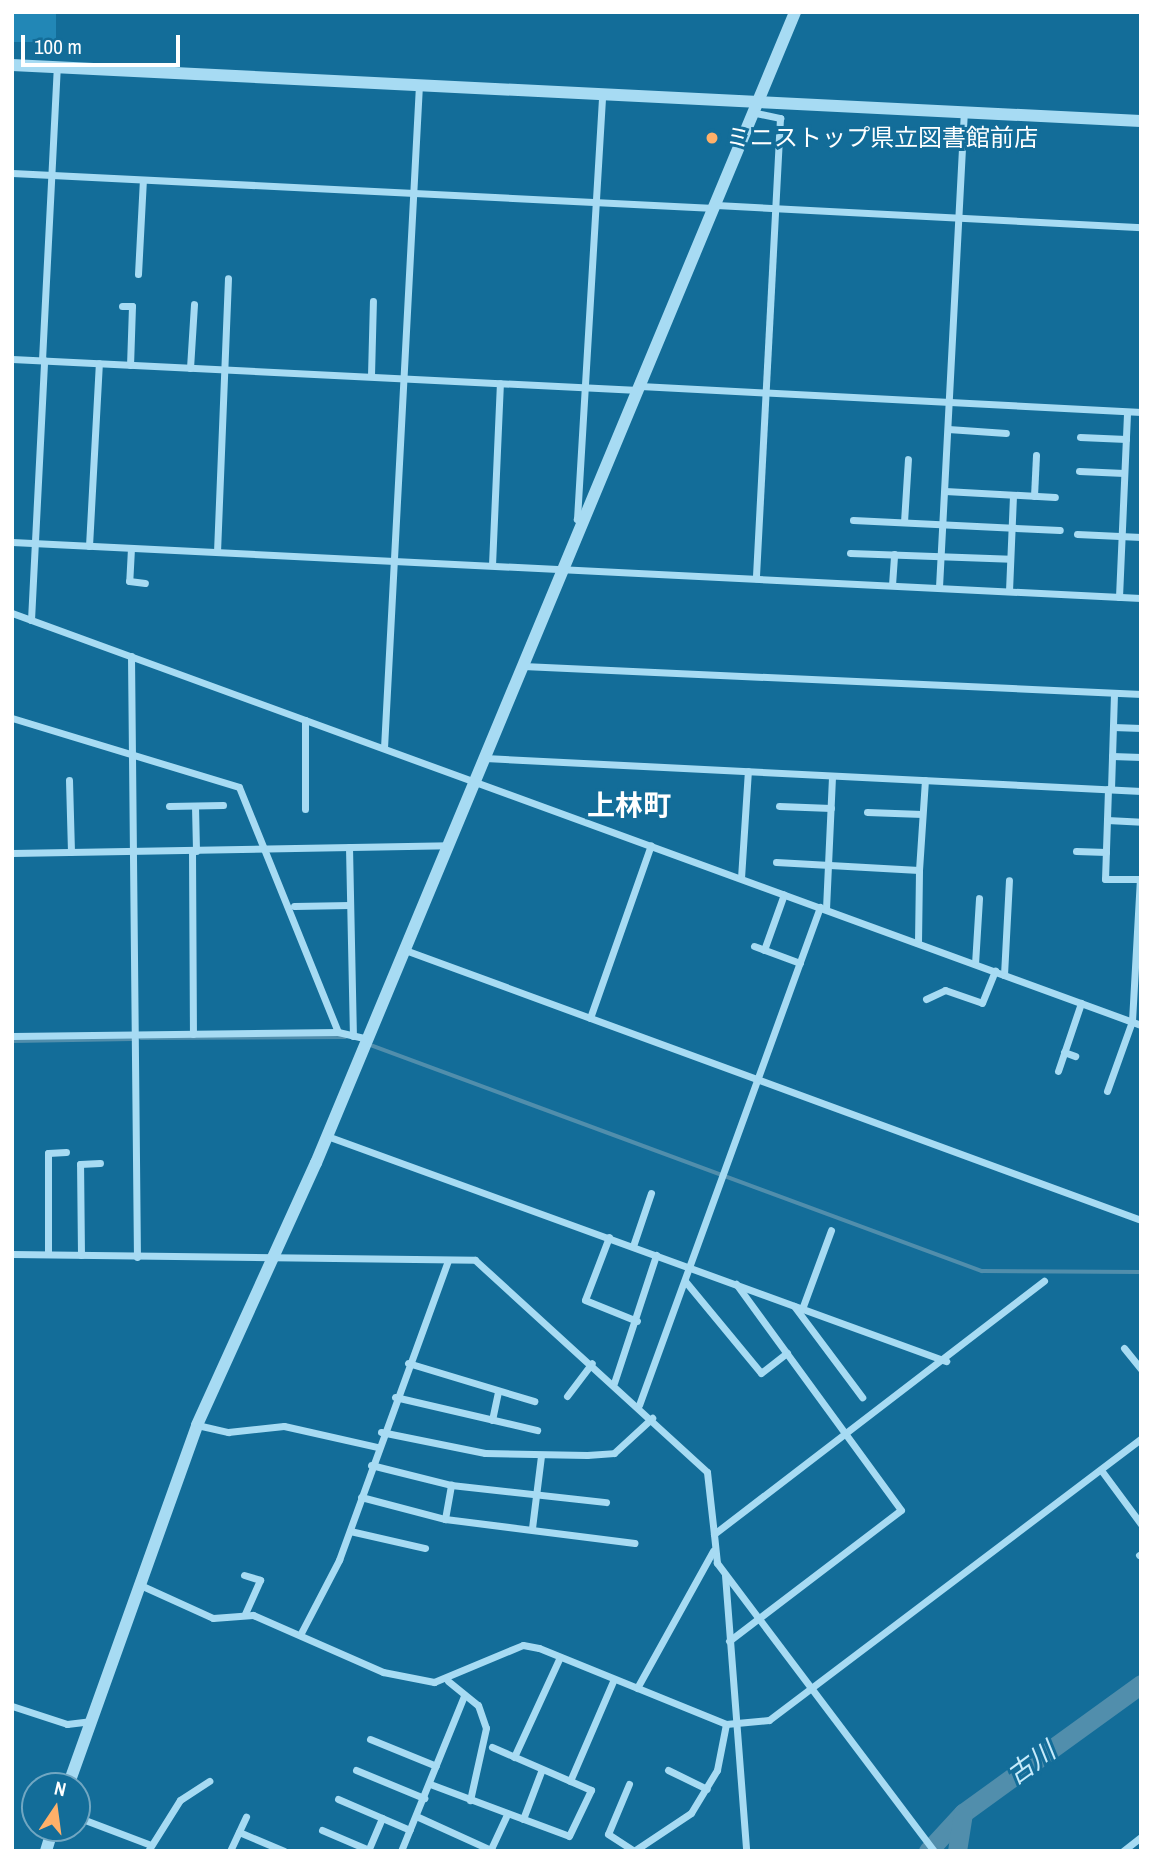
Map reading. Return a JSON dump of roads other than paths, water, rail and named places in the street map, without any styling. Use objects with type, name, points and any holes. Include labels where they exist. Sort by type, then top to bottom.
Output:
[{"type":"street","points":[[73,1772],[137,1583],[197,1425],[327,1136],[762,99],[795,12]]},
{"type":"street","points":[[12,65],[762,99],[1141,121]]},
{"type":"street","points":[[31,620],[57,67]]},
{"type":"street","points":[[384,748],[408,377],[419,84]]},
{"type":"street","points":[[583,522],[577,519],[602,92]]},
{"type":"street","points":[[939,587],[964,111]]},
{"type":"street","points":[[756,113],[780,118],[778,209],[756,578]]},
{"type":"street","points":[[12,173],[1141,227]]},
{"type":"street","points":[[138,274],[144,180]]},
{"type":"street","points":[[217,552],[229,278]]},
{"type":"street","points":[[371,375],[373,301]]},
{"type":"street","points":[[190,368],[194,304]]},
{"type":"street","points":[[122,306],[132,306],[130,365]]},
{"type":"street","points":[[12,359],[1141,412]]},
{"type":"street","points":[[89,546],[99,363]]},
{"type":"street","points":[[492,565],[500,383]]},
{"type":"street","points":[[1119,597],[1127,412]]},
{"type":"street","points":[[948,429],[1006,433]]},
{"type":"street","points":[[1080,437],[1126,439]]},
{"type":"street","points":[[1034,496],[1036,454]]},
{"type":"street","points":[[904,522],[908,459]]},
{"type":"street","points":[[1079,471],[1124,473]]},
{"type":"street","points":[[945,491],[1055,497]]},
{"type":"street","points":[[1009,591],[1013,495]]},
{"type":"street","points":[[853,520],[1060,530]]},
{"type":"street","points":[[1077,534],[1141,537]]},
{"type":"street","points":[[12,542],[1141,598]]},
{"type":"street","points":[[131,548],[129,581],[145,583]]},
{"type":"street","points":[[850,553],[1010,559]]},
{"type":"street","points":[[892,585],[894,554]]},
{"type":"street","points":[[12,613],[1141,1025]]},
{"type":"street","points":[[131,656],[137,1257]]},
{"type":"street","points":[[523,666],[1141,694]]},
{"type":"street","points":[[1107,1091],[1132,1021],[1140,879],[1105,879],[1114,693]]},
{"type":"street","points":[[12,718],[239,787],[338,1032]]},
{"type":"street","points":[[304,720],[305,809]]},
{"type":"street","points":[[1113,727],[1141,728]]},
{"type":"street","points":[[1112,756],[1141,757]]},
{"type":"street","points":[[485,758],[1141,791]]},
{"type":"street","points":[[741,878],[748,771]]},
{"type":"street","points":[[639,1405],[761,1081],[800,963],[823,908],[832,777]]},
{"type":"street","points":[[69,780],[71,852]]},
{"type":"street","points":[[918,943],[919,870],[925,780]]},
{"type":"street","points":[[169,806],[223,806]]},
{"type":"street","points":[[193,1034],[195,806]]},
{"type":"street","points":[[779,806],[831,808]]},
{"type":"street","points":[[867,812],[922,814]]},
{"type":"street","points":[[1107,820],[1141,822]]},
{"type":"street","points":[[12,853],[449,845]]},
{"type":"street","points":[[590,1018],[651,845]]},
{"type":"street","points":[[349,847],[353,1036]]},
{"type":"street","points":[[1076,851],[1106,852]]},
{"type":"street","points":[[776,862],[919,870]]},
{"type":"street","points":[[1004,975],[1009,880]]},
{"type":"street","points":[[764,950],[784,894]]},
{"type":"street","points":[[975,964],[979,898]]},
{"type":"street","points":[[294,906],[350,905]]},
{"type":"street","points":[[754,946],[800,963]]},
{"type":"street","points":[[405,950],[1141,1220]]},
{"type":"street","points":[[926,999],[945,990],[982,1003],[995,971]]},
{"type":"street","points":[[1058,1071],[1081,1003]]},
{"type":"street","points":[[12,1037],[338,1032],[368,1039]]},
{"type":"street","points":[[1064,1052],[1074,1056]]},
{"type":"street","points":[[327,1136],[946,1361]]},
{"type":"street","points":[[48,1254],[48,1153],[66,1152]]},
{"type":"street","points":[[81,1255],[80,1164],[100,1163]]},
{"type":"street","points":[[633,1246],[651,1193]]},
{"type":"street","points":[[798,1307],[831,1230]]},
{"type":"street","points":[[609,1237],[585,1300],[638,1321]]},
{"type":"street","points":[[12,1254],[475,1260],[639,1405],[707,1472],[715,1534],[713,1551],[637,1688]]},
{"type":"street","points":[[614,1383],[638,1321],[656,1255]]},
{"type":"street","points":[[300,1635],[349,1531],[381,1432],[443,1261]]},
{"type":"street","points":[[685,1281],[761,1373],[787,1353]]},
{"type":"street","points":[[715,1534],[846,1433],[946,1361],[1044,1281]]},
{"type":"street","points":[[729,1641],[901,1510],[736,1284]]},
{"type":"street","points":[[798,1307],[862,1397]]},
{"type":"street","points":[[1124,1348],[1141,1369]]},
{"type":"street","points":[[408,1363],[534,1401]]},
{"type":"street","points":[[567,1396],[592,1363]]},
{"type":"street","points":[[492,1420],[498,1392]]},
{"type":"street","points":[[394,1397],[537,1430]]},
{"type":"street","points":[[381,1432],[431,1446],[541,1456],[614,1453],[652,1418]]},
{"type":"street","points":[[197,1425],[228,1432],[284,1426],[377,1447]]},
{"type":"street","points":[[137,1583],[213,1618],[245,1614],[383,1672],[448,1681],[523,1645],[730,1724],[769,1720],[1141,1439]]},
{"type":"street","points":[[532,1528],[541,1456]]},
{"type":"street","points":[[371,1465],[451,1485],[606,1502]]},
{"type":"street","points":[[1099,1471],[1141,1524]]},
{"type":"street","points":[[445,1519],[451,1485]]},
{"type":"street","points":[[361,1497],[445,1519],[532,1528],[605,1544],[634,1543]]},
{"type":"street","points":[[349,1531],[425,1548]]},
{"type":"street","points":[[713,1551],[725,1574],[934,1851]]},
{"type":"street","points":[[725,1574],[730,1724],[746,1851]]},
{"type":"street","points":[[244,1575],[260,1580],[245,1614]]},
{"type":"street","points":[[514,1757],[560,1657]]},
{"type":"street","points":[[570,1781],[614,1679]]},
{"type":"street","points":[[448,1681],[478,1705],[486,1728],[470,1800]]},
{"type":"street","points":[[402,1850],[464,1696]]},
{"type":"street","points":[[12,1706],[67,1724],[90,1721]]},
{"type":"street","points":[[629,1784],[608,1834],[634,1851],[671,1831],[707,1789],[725,1747],[730,1724]]},
{"type":"street","points":[[370,1739],[436,1766]]},
{"type":"street","points":[[429,1784],[506,1815],[569,1836],[591,1790],[492,1747]]},
{"type":"street","points":[[523,1819],[542,1769]]},
{"type":"street","points":[[356,1770],[424,1798]]},
{"type":"street","points":[[668,1770],[707,1789]]},
{"type":"street","points":[[91,1823],[149,1848],[180,1800],[209,1781]]},
{"type":"street","points":[[338,1799],[410,1830]]},
{"type":"street","points":[[416,1816],[491,1850],[506,1815]]},
{"type":"street","points":[[230,1851],[246,1818]]},
{"type":"street","points":[[322,1830],[369,1850],[382,1818]]},
{"type":"street","points":[[239,1832],[284,1851]]},
{"type":"street","points":[[1123,1851],[1141,1837]]},
{"type":"waterway","points":[[141,1038],[345,1037]]},
{"type":"waterway","points":[[12,1041],[132,1039]]},
{"type":"waterway","points":[[373,1046],[982,1271],[1141,1272]]},
{"type":"waterway","name":"古川","points":[[928,1851],[963,1813],[1141,1684]]},
{"type":"waterway","points":[[957,1851],[963,1813]]},
{"type":"place","name":"ミニストップ県立図書館前店","points":[[712,138]]},
{"type":"district","name":"上林町","points":[[629,805]]}]
